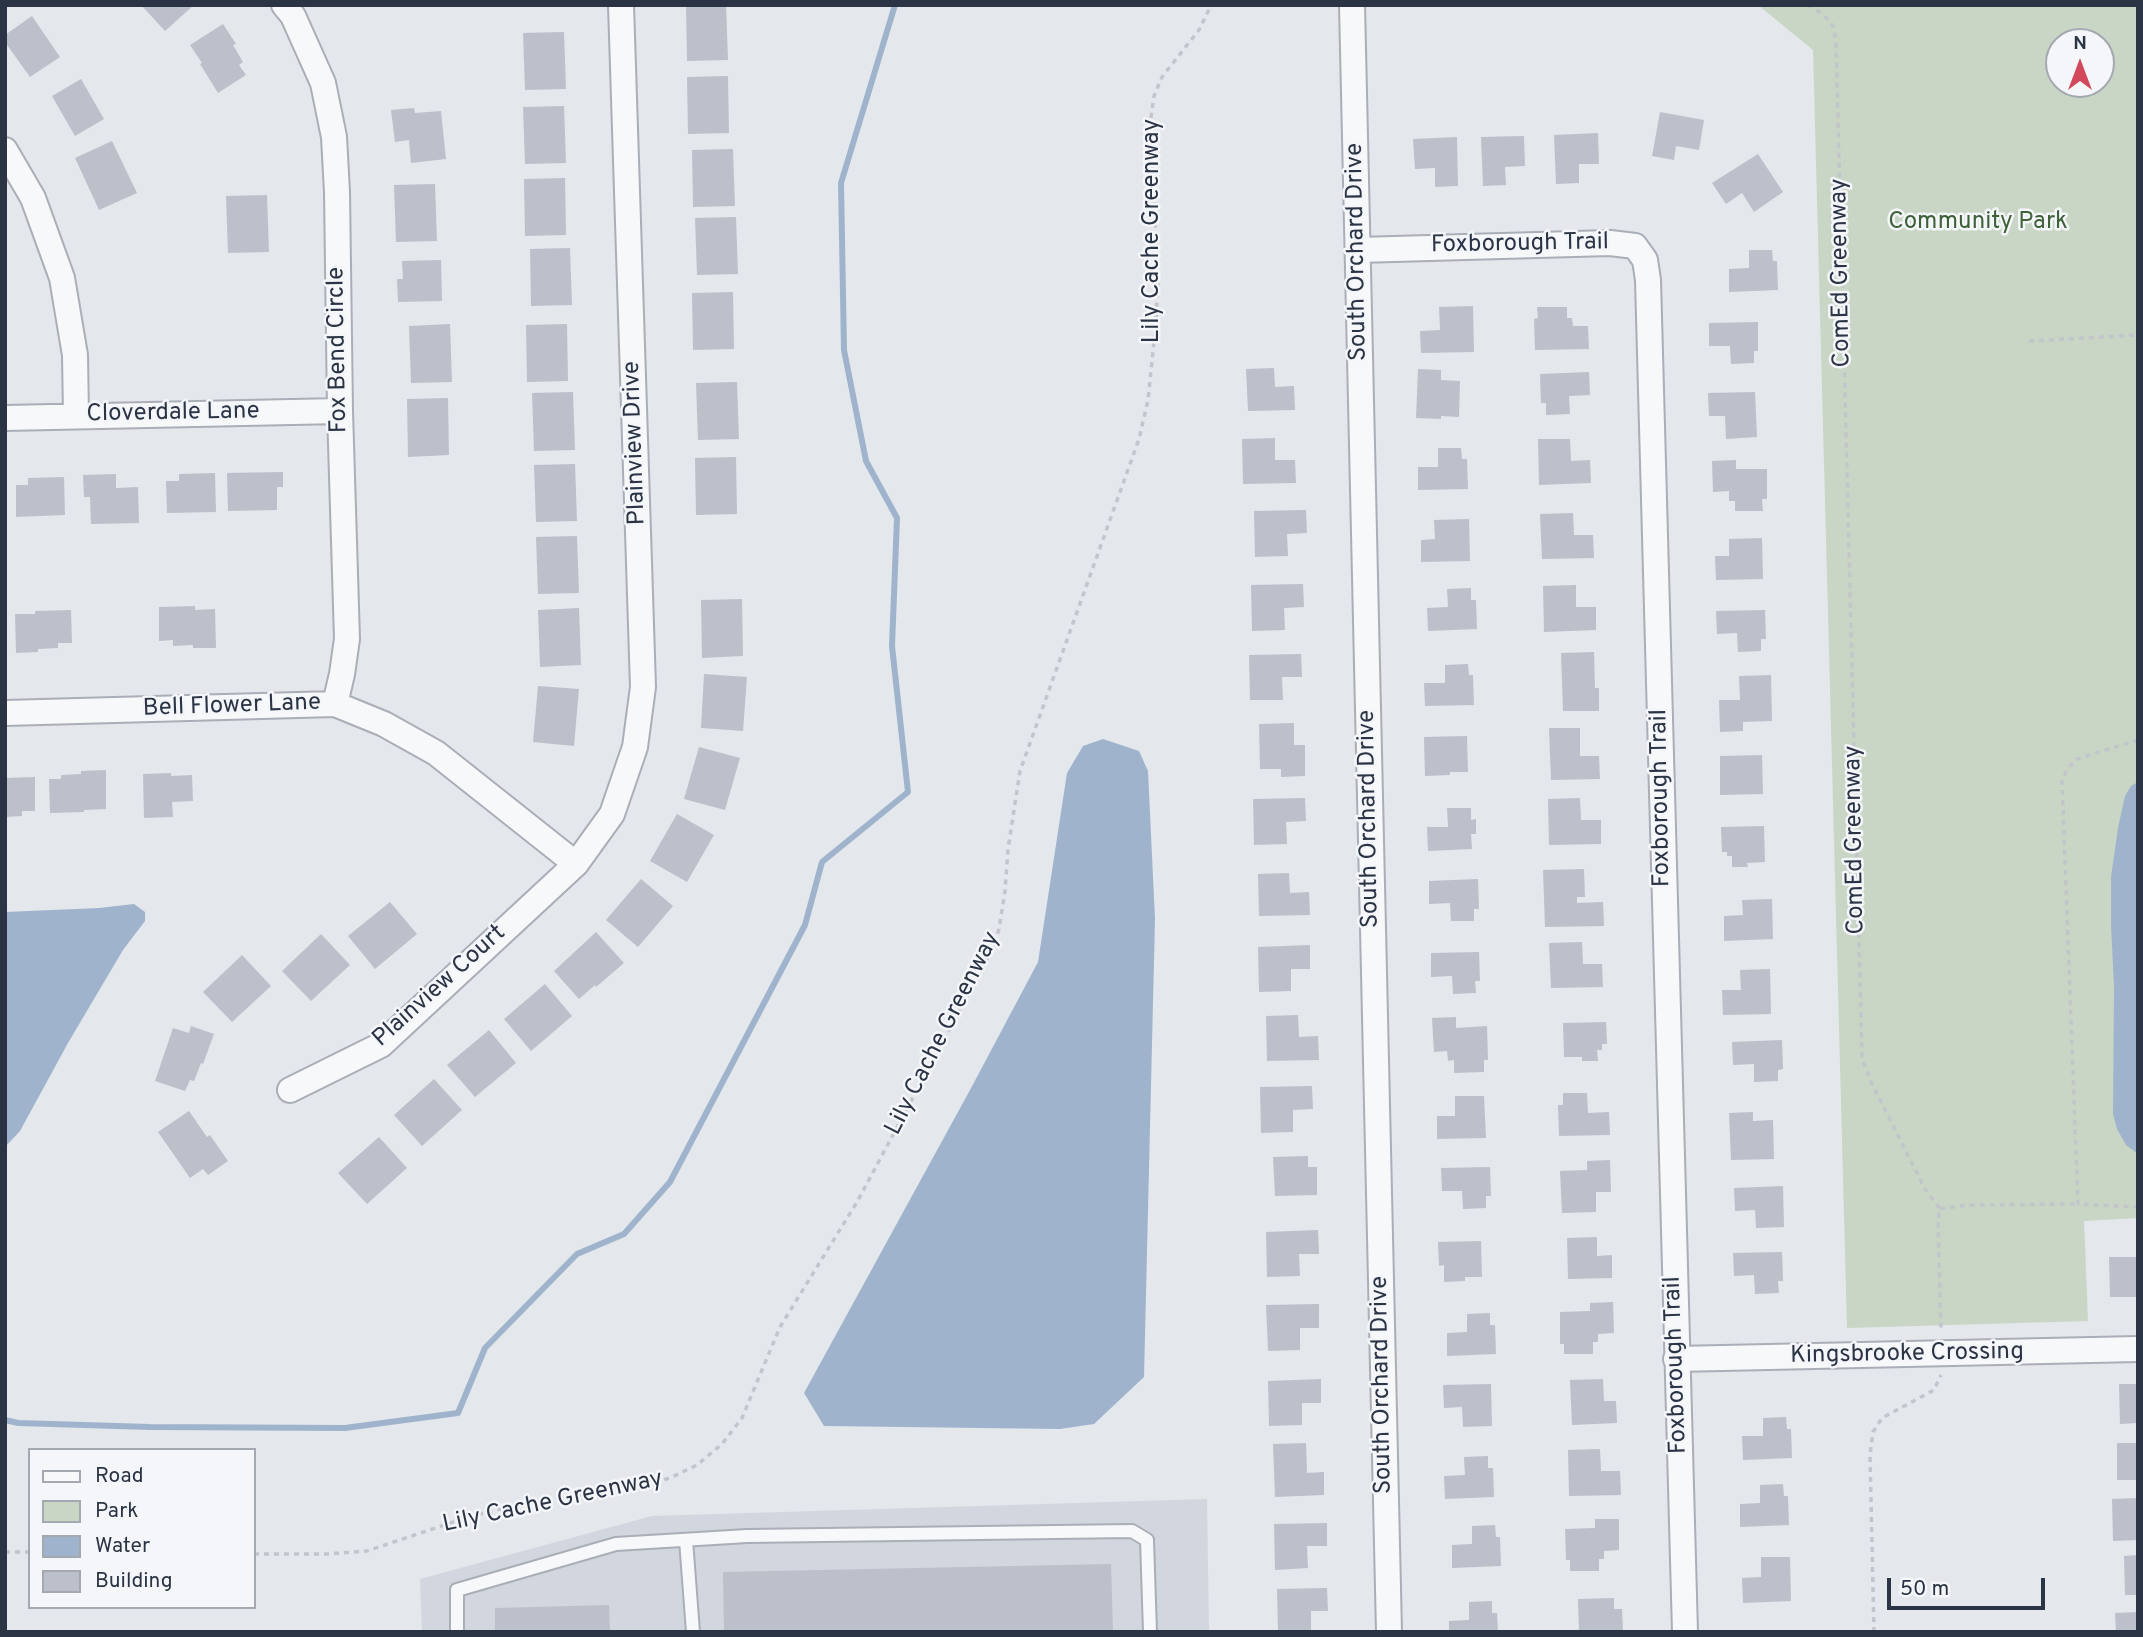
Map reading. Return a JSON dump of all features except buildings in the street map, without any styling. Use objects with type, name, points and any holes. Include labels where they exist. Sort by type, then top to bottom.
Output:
[{"type":"street","name":"Plainview Drive","points":[[576,864],[612,814],[635,747],[643,687],[621,5]]},
{"type":"street","name":"South Orchard Drive","points":[[1352,5],[1389,1632]]},
{"type":"street","name":"Fox Bend Circle","points":[[296,9],[323,83],[334,137],[347,639],[335,705]]},
{"type":"street","points":[[5,150],[33,198],[62,278],[75,355],[76,416]]},
{"type":"street","name":"Foxborough Trail","points":[[1357,250],[1610,243],[1634,246],[1641,251],[1645,260],[1648,280],[1685,1632]]},
{"type":"street","name":"Cloverdale Lane","points":[[5,418],[340,411]]},
{"type":"street","name":"Bell Flower Lane","points":[[5,713],[335,705],[384,724],[436,753],[576,864]]},
{"type":"street","name":"Plainview Court","points":[[290,1090],[381,1045],[576,864]]},
{"type":"street","name":"Kingsbrooke Crossing","points":[[1676,1359],[2138,1349]]},
{"type":"lane","points":[[457,1632],[457,1590],[616,1544],[747,1536],[1132,1531],[1147,1540],[1150,1632]]},
{"type":"lane","points":[[686,1540],[693,1632]]},
{"type":"path","name":"Lily Cache Greenway","points":[[256,1554],[367,1551],[471,1516],[530,1502],[644,1486],[697,1465],[722,1444],[742,1418],[780,1327],[857,1202],[993,947],[999,929],[1020,771],[1139,439],[1148,400],[1157,278],[1150,124],[1154,96],[1162,76],[1199,30],[1211,5]]},
{"type":"path","name":"ComEd Greenway","points":[[1808,5],[1824,15],[1833,26],[1836,41],[1862,1059],[1916,1171],[1933,1202],[1940,1209]]},
{"type":"path","points":[[2029,341],[2138,335]]},
{"type":"path","points":[[2078,1204],[2062,781],[2067,769],[2077,760],[2138,740]]},
{"type":"path","points":[[1874,1632],[1870,1455],[1873,1432],[1882,1418],[1934,1390],[1940,1378],[1940,1209],[1966,1205],[2078,1204],[2138,1207]]},
{"type":"path","points":[[5,1552],[28,1552]]},
{"type":"shaded area","points":[[1207,1499],[1209,1632],[422,1632],[420,1579],[652,1516]]},
{"type":"green space","name":"Community Park","points":[[1758,5],[2138,5],[2138,1218],[2084,1221],[2088,1321],[1847,1328],[1813,50]]},
{"type":"water","points":[[1103,739],[1139,751],[1148,771],[1155,919],[1144,1377],[1094,1424],[1060,1429],[824,1426],[804,1393],[1038,962],[1067,773],[1083,746]]},
{"type":"water","points":[[2138,782],[2138,1154],[2126,1145],[2117,1129],[2113,1114],[2111,877],[2125,796],[2131,786]]},
{"type":"water","points":[[134,904],[145,912],[145,921],[123,950],[20,1131],[5,1147],[5,912]]},
{"type":"waterway","points":[[5,1420],[18,1423],[150,1427],[345,1428],[458,1413],[485,1348],[577,1254],[624,1234],[670,1182],[805,925],[822,862],[908,792],[892,646],[897,518],[866,461],[844,350],[841,183],[895,5]]}]
